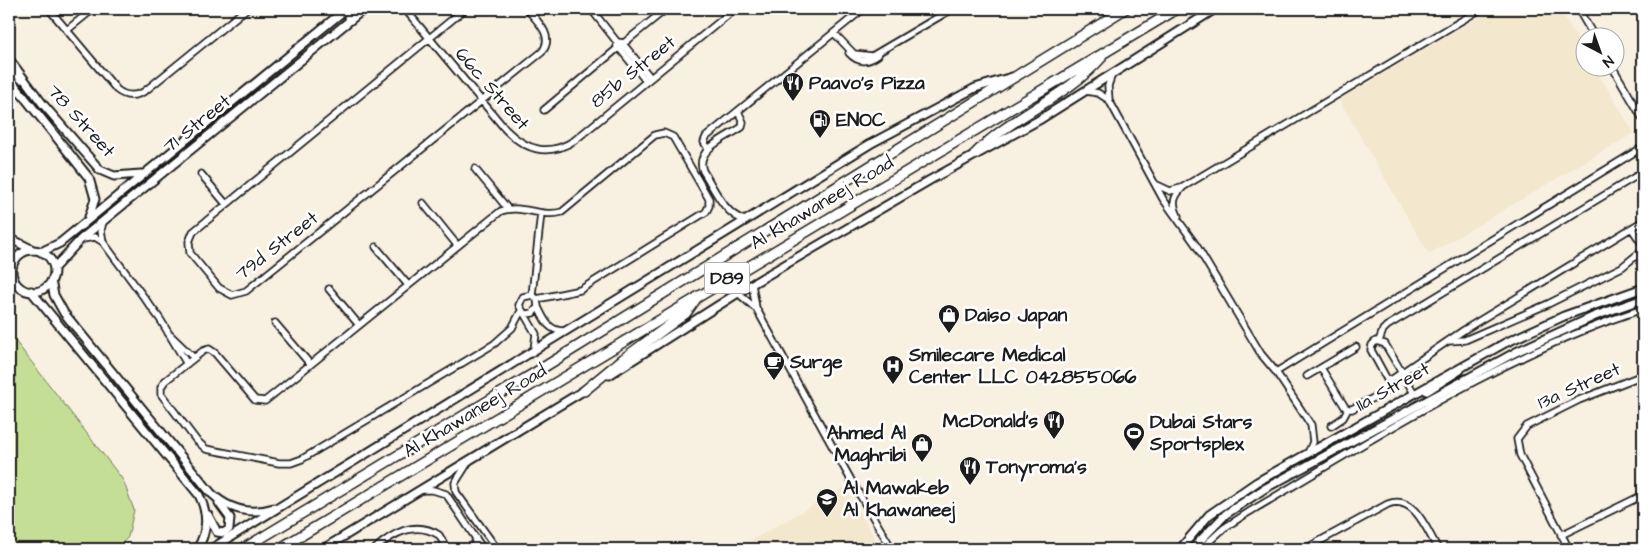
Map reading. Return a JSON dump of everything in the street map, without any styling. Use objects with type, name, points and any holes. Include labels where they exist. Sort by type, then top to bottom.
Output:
[{"type":"highway","name":"Al Khawaneej Road","points":[[243,549],[536,372],[1125,9]]},
{"type":"highway","name":"Al Khawaneej Road","points":[[279,549],[1177,9]]},
{"type":"highway","points":[[975,154],[1004,128],[1082,76],[1108,50]]},
{"type":"highway","points":[[584,391],[623,359],[686,313],[698,296]]},
{"type":"street","points":[[49,9],[117,90],[127,96],[140,94],[246,9]]},
{"type":"street","points":[[67,30],[93,9]]},
{"type":"street","name":"71 Street","points":[[41,252],[60,243],[346,9]]},
{"type":"street","points":[[350,20],[348,14],[354,9]]},
{"type":"street","name":"71 Street","points":[[54,268],[81,240],[364,9]]},
{"type":"street","name":"66c Street","points":[[405,9],[480,102],[514,138],[533,150],[555,150],[575,140]]},
{"type":"street","name":"79d Street","points":[[465,9],[193,232],[189,242],[189,249],[222,291],[228,294],[239,294],[545,49],[546,32],[527,9]]},
{"type":"street","points":[[591,9],[648,79]]},
{"type":"street","points":[[544,110],[666,9]]},
{"type":"street","name":"85b Street","points":[[575,140],[735,9]]},
{"type":"street","points":[[708,149],[704,142],[705,138],[863,9]]},
{"type":"street","points":[[834,33],[852,56],[861,61],[872,59],[952,9]]},
{"type":"street","points":[[323,549],[584,391],[752,284],[975,154],[1039,120],[1215,9]]},
{"type":"street","points":[[1179,221],[1174,197],[1184,187],[1481,9]]},
{"type":"street","points":[[1578,9],[1589,28]]},
{"type":"street","name":"78 Street","points":[[9,59],[42,103],[100,170],[107,174],[122,177],[144,173]]},
{"type":"street","points":[[9,68],[18,77],[26,81]]},
{"type":"street","points":[[1113,72],[1108,86],[1109,100],[1154,184],[1261,354],[1276,372],[1313,429],[1313,442],[1308,453]]},
{"type":"street","points":[[211,549],[870,144],[967,92],[990,82],[1015,77]]},
{"type":"street","name":"78 Street","points":[[9,78],[90,178],[95,199],[89,219]]},
{"type":"street","points":[[1619,78],[1643,119]]},
{"type":"street","points":[[1086,91],[1098,93],[1109,100]]},
{"type":"street","points":[[738,111],[744,122],[742,127],[708,149],[702,159],[703,171],[732,215],[744,220]]},
{"type":"street","points":[[534,349],[536,334],[524,312],[519,305],[521,299],[526,295],[534,297],[571,294],[584,288],[703,214],[708,209],[710,202],[675,139],[667,133],[655,135],[570,208],[558,213],[508,209],[499,213],[265,401],[261,402],[253,399],[212,350],[206,349],[162,384],[160,390],[163,397],[199,444],[214,452],[280,463],[291,463],[302,459],[494,344],[512,328],[524,312],[537,309]]},
{"type":"street","points":[[1276,372],[1643,147]]},
{"type":"street","points":[[475,169],[508,209]]},
{"type":"street","points":[[1389,383],[1371,350],[1372,345],[1379,341],[1383,330],[1387,326],[1643,172]]},
{"type":"street","points":[[201,174],[226,204]]},
{"type":"street","points":[[1154,184],[1170,191],[1184,187]]},
{"type":"street","points":[[423,203],[457,245]]},
{"type":"street","points":[[541,213],[534,297],[537,309],[546,323],[554,329],[564,331]]},
{"type":"street","points":[[1331,426],[1343,418],[1348,410],[1385,392],[1389,383],[1401,372],[1448,341],[1643,221]]},
{"type":"street","points":[[103,222],[101,230],[103,242],[160,318],[186,364]]},
{"type":"street","points":[[1632,229],[1643,245]]},
{"type":"street","points":[[81,240],[90,237],[103,242]]},
{"type":"street","points":[[9,238],[50,258],[54,268],[51,281],[54,295],[64,313],[230,518],[231,524],[227,531],[221,533],[213,529],[203,503],[194,488],[31,291],[17,284],[9,260]]},
{"type":"street","points":[[376,247],[408,285]]},
{"type":"street","points":[[13,269],[18,257],[24,252],[33,250]]},
{"type":"street","points":[[1448,341],[1465,340],[1548,304],[1622,267],[1643,250]]},
{"type":"street","points":[[31,291],[43,289],[51,281]]},
{"type":"street","points":[[752,284],[756,308],[850,480],[892,549]]},
{"type":"street","points":[[329,288],[359,325]]},
{"type":"street","name":"11a Street","points":[[1180,549],[1201,523],[1221,506],[1257,482],[1337,436],[1463,366],[1544,324],[1643,288]]},
{"type":"street","points":[[738,293],[756,308]]},
{"type":"street","name":"11a Street","points":[[1192,549],[1215,524],[1234,508],[1301,469],[1542,339],[1595,316],[1643,299]]},
{"type":"street","name":"11a Street","points":[[1201,549],[1224,528],[1249,512],[1457,392],[1546,345],[1588,327],[1643,309]]},
{"type":"street","points":[[275,323],[310,364]]},
{"type":"street","points":[[168,333],[194,358]]},
{"type":"street","points":[[1379,341],[1385,344],[1414,394]]},
{"type":"street","points":[[1307,376],[1356,347]]},
{"type":"street","points":[[1359,438],[1358,434],[1362,428],[1450,379],[1463,366]]},
{"type":"street","points":[[1321,368],[1348,410]]},
{"type":"street","name":"13a Street","points":[[1561,535],[1518,450],[1517,439],[1527,426],[1579,400],[1643,375]]},
{"type":"street","points":[[1445,391],[1457,392]]},
{"type":"street","points":[[1301,469],[1316,456],[1335,445],[1337,436]]},
{"type":"street","points":[[471,458],[457,479],[455,489],[497,549]]},
{"type":"street","points":[[418,490],[434,490],[446,494],[483,549],[490,549]]},
{"type":"street","points":[[211,493],[223,503],[238,509],[261,511],[282,506]]},
{"type":"street","points":[[1569,549],[1561,535],[1643,495]]},
{"type":"street","points":[[198,549],[206,526],[203,503]]},
{"type":"street","points":[[1305,549],[1388,504],[1405,504],[1416,511],[1438,549]]},
{"type":"street","points":[[375,549],[397,533],[419,528],[439,535],[447,549]]},
{"type":"street","points":[[473,549],[476,538]]},
{"type":"shaded area","points":[[1493,9],[1560,9],[1574,33],[1574,78],[1601,78],[1634,133],[1429,254],[1339,100]]},
{"type":"shaded area","name":"Al Mawakeb Al Khawaneej","points":[[845,487],[881,549],[736,549]]},
{"type":"green space","points":[[9,333],[123,480],[134,510],[128,537],[117,549],[9,549]]},
{"type":"place","name":"Paavo's Pizza","points":[[793,102]]},
{"type":"place","name":"ENOC","points":[[820,139]]},
{"type":"place","name":"Daiso Japan","points":[[949,334]]},
{"type":"place","name":"Surge","points":[[774,381]]},
{"type":"place","name":"Smilecare Medical Center LLC 042855066","points":[[893,385]]},
{"type":"place","name":"McDonald's","points":[[1054,440]]},
{"type":"place","name":"Dubai Stars Sportsplex","points":[[1134,452]]},
{"type":"place","name":"Ahmed Al Maghribi","points":[[922,463]]},
{"type":"place","name":"Tonyroma's","points":[[970,486]]},
{"type":"place","name":"Al Mawakeb Al Khawaneej","points":[[827,518]]}]
